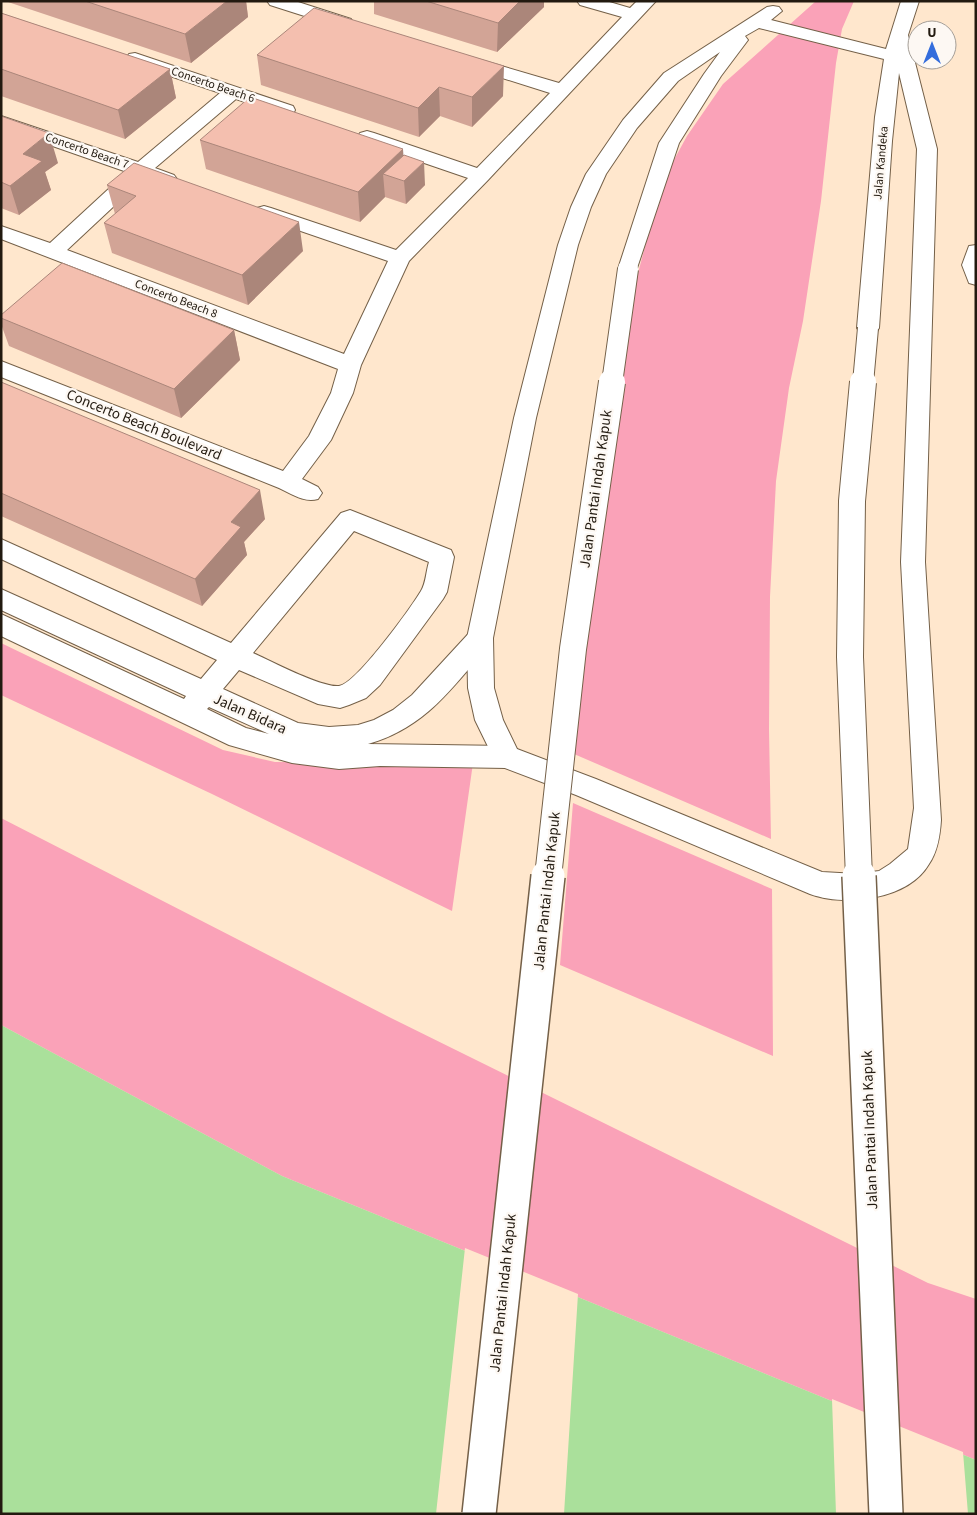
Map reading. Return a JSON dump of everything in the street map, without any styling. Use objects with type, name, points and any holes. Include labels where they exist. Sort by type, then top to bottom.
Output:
[{"type":"main road","points":[[276,1],[365,29]]},
{"type":"main road","points":[[318,14],[333,1]]},
{"type":"main road","points":[[586,1],[641,8]]},
{"type":"main road","name":"Jalan Kandeka","points":[[868,328],[882,143],[896,46],[910,1]]},
{"type":"main road","points":[[288,482],[319,440],[342,393],[350,365],[400,258],[482,176],[561,90],[641,8]]},
{"type":"main road","points":[[507,757],[489,720],[481,688],[480,638],[525,418],[568,245],[581,206],[596,174],[630,124],[671,77],[773,11],[896,46]]},
{"type":"main road","name":"Jalan Pantai Indah Kapuk","points":[[479,1514],[573,649],[628,269],[668,143],[713,74],[741,37],[773,11]]},
{"type":"main road","name":"Jalan Bidara","points":[[1,599],[196,703],[239,737],[285,751],[340,758],[380,755],[507,757],[586,787],[820,885],[849,888],[877,886],[902,874],[920,856],[926,833],[928,808],[913,562],[927,149],[896,46]]},
{"type":"main road","name":"Concerto Beach 6","points":[[122,54],[307,117]]},
{"type":"main road","points":[[449,55],[561,90]]},
{"type":"main road","points":[[53,252],[141,170],[233,92]]},
{"type":"main road","name":"Concerto Beach 7","points":[[1,122],[188,186]]},
{"type":"main road","points":[[353,132],[482,176]]},
{"type":"main road","points":[[243,205],[400,258]]},
{"type":"main road","name":"Concerto Beach 8","points":[[1,232],[350,365]]},
{"type":"main road","points":[[976,251],[972,266],[976,278]]},
{"type":"main road","name":"Jalan Pantai Indah Kapuk","points":[[868,328],[852,501],[850,657],[886,1514]]},
{"type":"main road","name":"Concerto Beach Boulevard","points":[[1,368],[288,482],[310,493]]},
{"type":"main road","points":[[1,548],[234,656],[318,693],[340,697],[357,690],[371,678],[434,592],[442,557],[350,519],[234,656],[196,703]]},
{"type":"main road","name":"Jalan Bidara","points":[[1,624],[196,703],[296,734],[321,739],[349,738],[384,730],[406,717],[480,638]]},
{"type":"main road","points":[[349,738],[380,755]]},
{"type":"shaded area","points":[[816,1],[854,1],[842,29],[836,63],[821,201],[803,321],[789,388],[776,481],[770,597],[769,729],[771,839],[574,754],[590,621],[637,277],[658,197],[669,169],[687,136],[723,84]]},
{"type":"shaded area","points":[[1,643],[223,750],[275,762],[473,763],[452,911],[212,794],[1,695]]},
{"type":"shaded area","points":[[573,803],[772,889],[773,1056],[560,965]]},
{"type":"shaded area","points":[[1,818],[389,1017],[928,1283],[976,1299],[976,1460],[282,1176],[1,1025]]},
{"type":"shaded area","points":[[1,1025],[282,1176],[976,1460],[976,1514],[1,1514]]},
{"type":"pier","points":[[465,1248],[578,1294],[564,1514],[436,1514]]},
{"type":"pier","points":[[832,1399],[963,1452],[968,1514],[836,1514]]},
{"type":"building","points":[[85,1],[227,1],[185,34]]},
{"type":"building","points":[[426,1],[520,1],[498,23]]},
{"type":"building","points":[[314,8],[504,66],[472,97],[439,87],[418,108],[257,55]]},
{"type":"building","points":[[1,13],[170,69],[118,110],[1,69]]},
{"type":"building","points":[[250,97],[403,149],[358,192],[200,140]]},
{"type":"building","points":[[1,116],[49,133],[23,154],[42,161],[10,186],[1,182]]},
{"type":"building","points":[[404,155],[424,162],[404,181],[383,174]]},
{"type":"building","points":[[134,163],[299,222],[242,275],[104,223],[136,196],[107,185]]},
{"type":"building","points":[[62,263],[234,330],[174,389],[1,318],[1,315]]},
{"type":"building","points":[[1,382],[260,490],[231,522],[241,527],[195,579],[1,493]]}]
